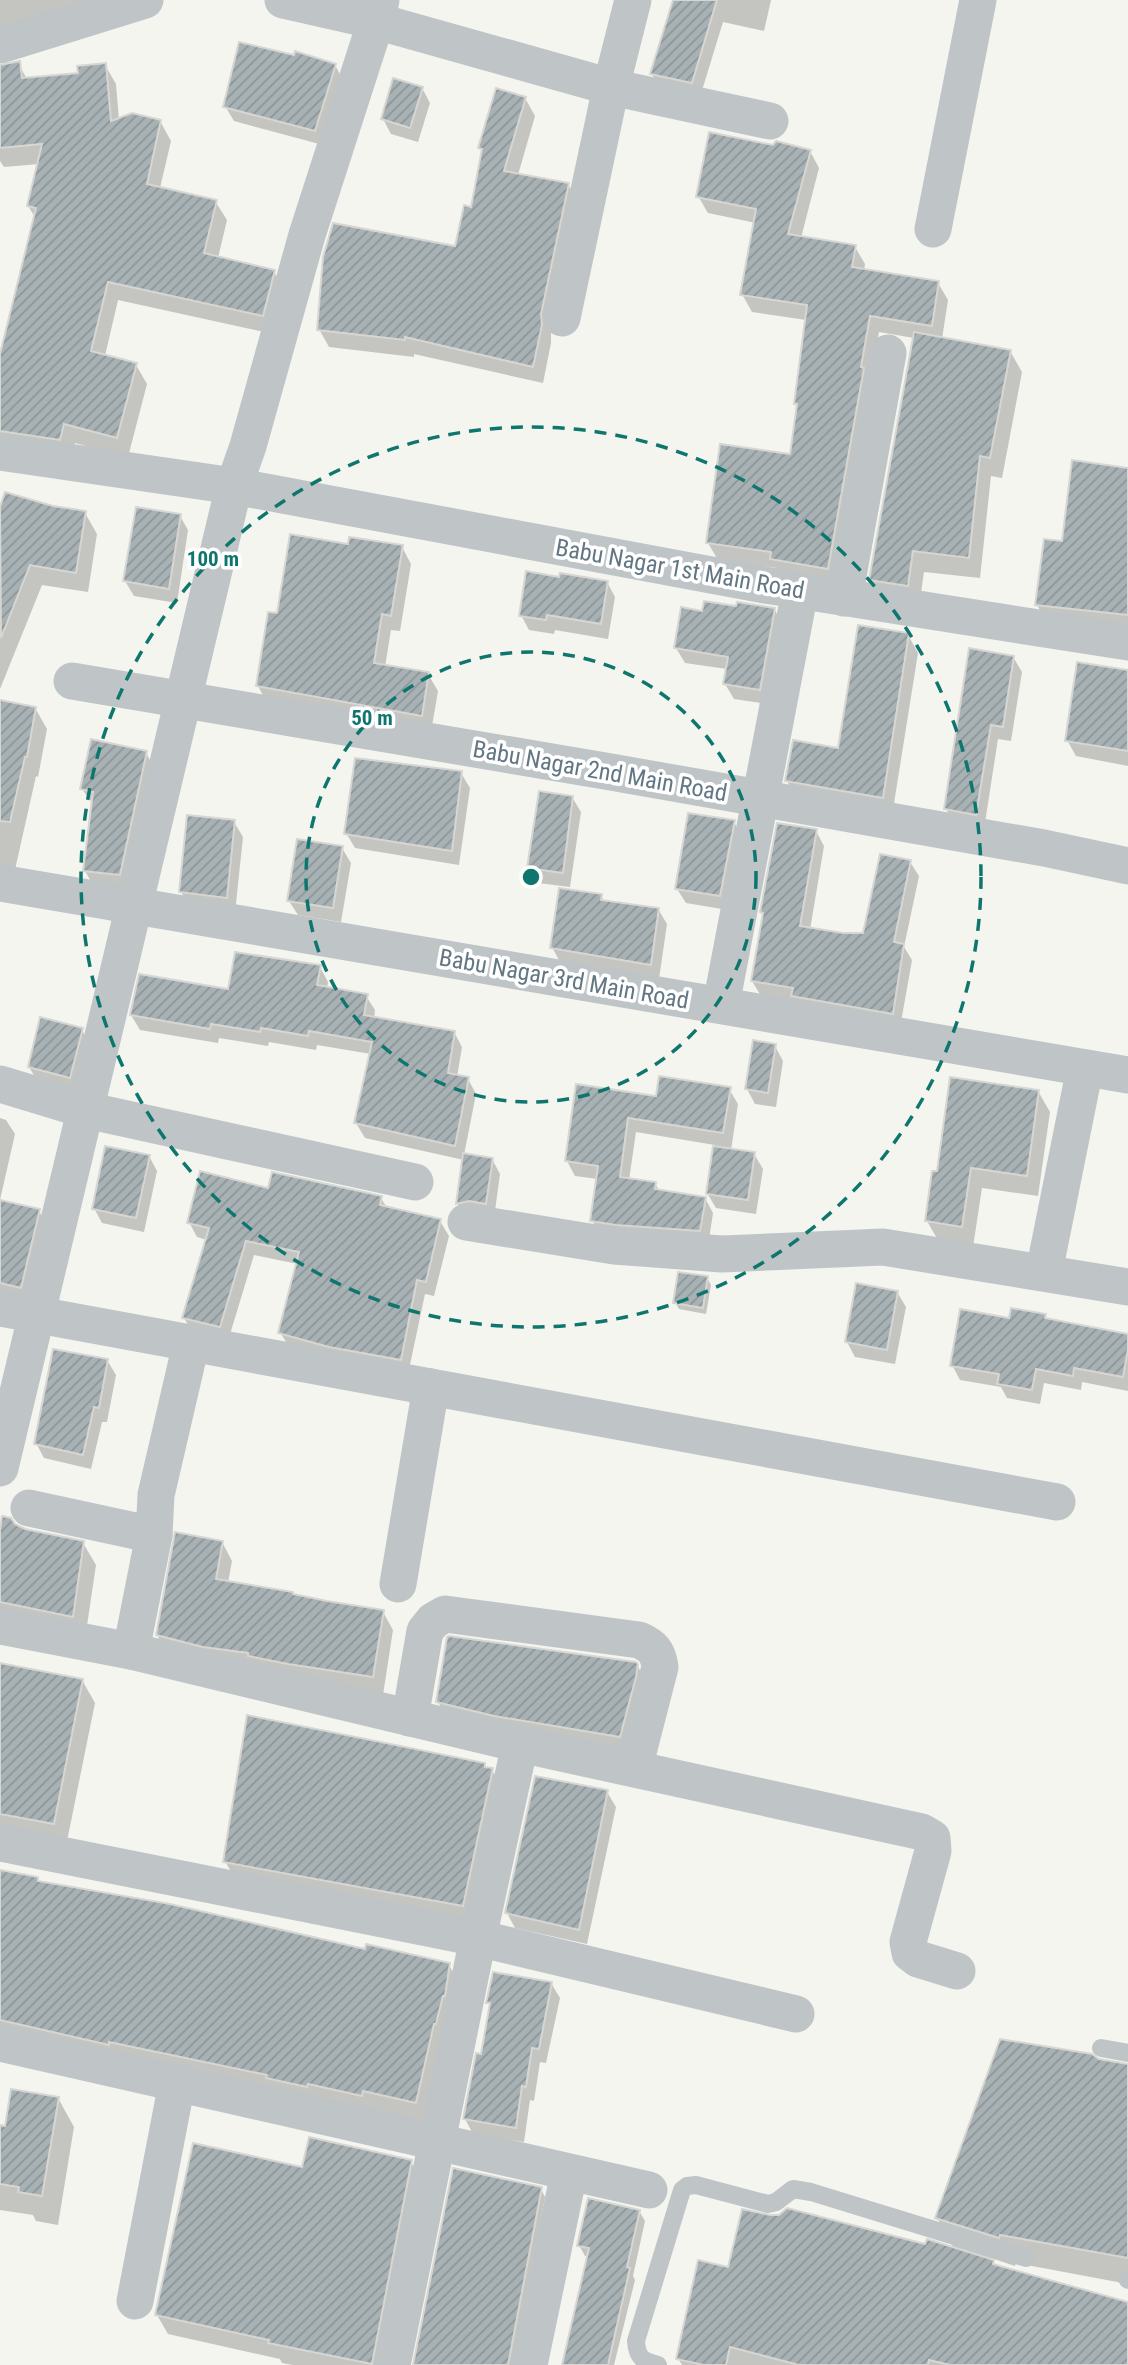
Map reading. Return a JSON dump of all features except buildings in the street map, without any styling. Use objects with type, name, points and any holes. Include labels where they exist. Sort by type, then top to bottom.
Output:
[{"type":"street","points":[[0,44],[145,0]]},
{"type":"street","points":[[282,0],[378,11],[611,87],[770,121]]},
{"type":"street","points":[[562,318],[611,87],[633,0]]},
{"type":"street","points":[[933,229],[978,0]]},
{"type":"street","points":[[0,1468],[234,486],[248,446],[307,235],[378,11]]},
{"type":"street","points":[[844,598],[888,353]]},
{"type":"street","name":"Babu Nagar 1st Main Road","points":[[0,452],[234,486],[800,591],[1128,642]]},
{"type":"street","points":[[721,1006],[800,591]]},
{"type":"street","name":"Babu Nagar 2nd Main Road","points":[[72,681],[1044,848],[1128,866]]},
{"type":"street","name":"Babu Nagar 3rd Main Road","points":[[0,883],[1128,1075]]},
{"type":"street","points":[[1044,1272],[1085,1068]]},
{"type":"street","points":[[0,1084],[86,1110],[415,1182]]},
{"type":"street","points":[[466,1222],[614,1246],[722,1254],[883,1247],[1128,1287]]},
{"type":"street","points":[[0,1308],[1057,1502]]},
{"type":"street","points":[[131,1651],[154,1535],[156,1495],[191,1344]]},
{"type":"street","points":[[398,1584],[431,1387]]},
{"type":"street","points":[[29,1508],[154,1535]]},
{"type":"street","points":[[410,1718],[425,1631],[433,1620],[445,1614],[639,1640],[650,1645],[658,1655],[660,1667],[634,1769]]},
{"type":"street","points":[[0,1626],[131,1651],[520,1744],[922,1832],[932,1838],[933,1851],[908,1942],[910,1953],[918,1959],[957,1971]]},
{"type":"street","points":[[392,2365],[520,1744]]},
{"type":"street","points":[[0,1843],[478,1938],[796,2014]]},
{"type":"street","points":[[0,2043],[649,2190]]},
{"type":"street","points":[[135,2301],[177,2083]]},
{"type":"street","points":[[529,2365],[569,2173]]},
{"type":"lane","points":[[1101,2048],[1128,2053]]},
{"type":"lane","points":[[658,2365],[643,2361],[637,2353],[636,2341],[682,2190],[687,2186],[696,2185],[768,2204],[776,2202],[793,2189],[811,2192],[1026,2258]]}]
